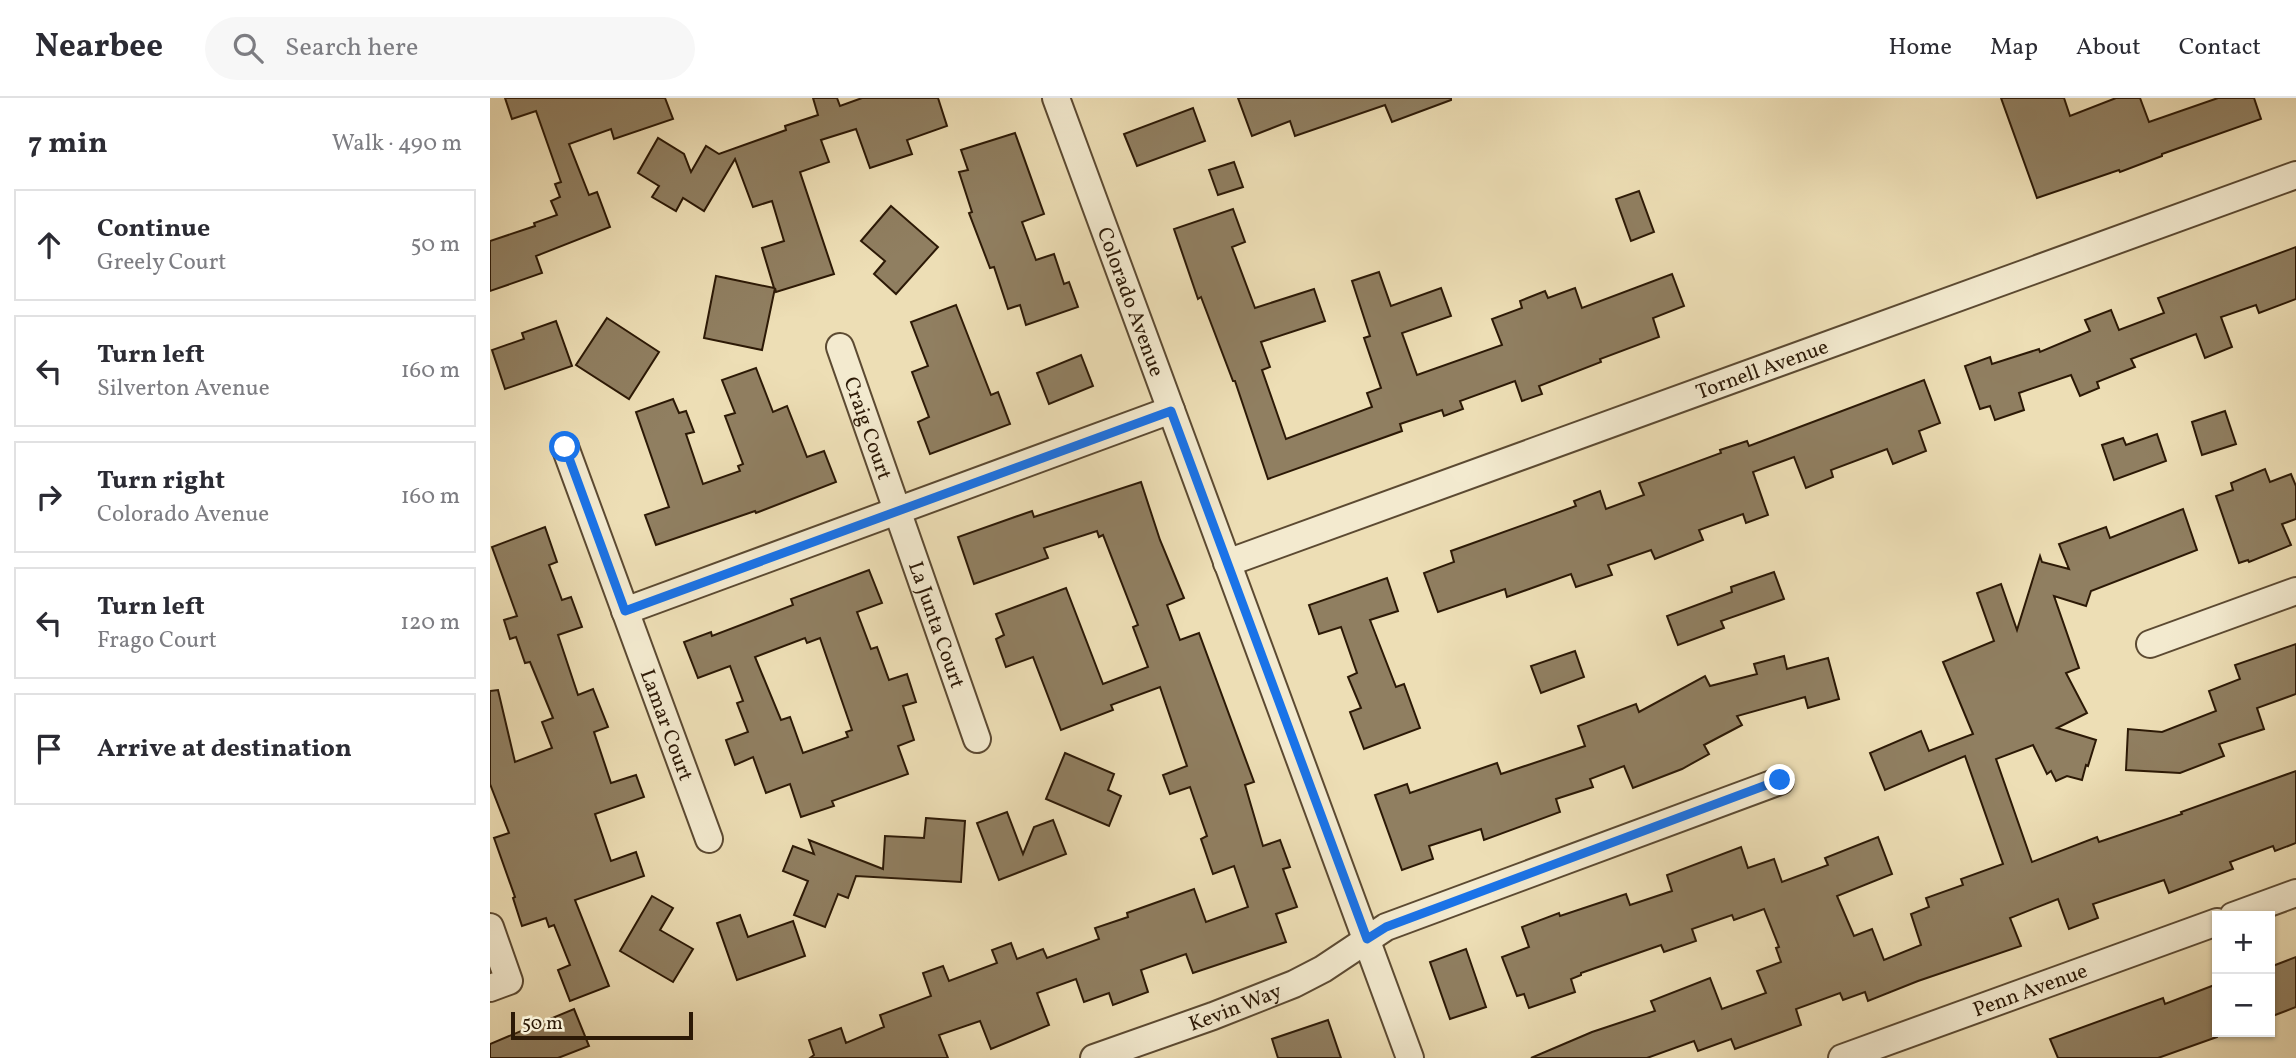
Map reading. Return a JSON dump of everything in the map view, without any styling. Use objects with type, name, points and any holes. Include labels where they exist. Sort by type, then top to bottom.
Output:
[{"type":"street","name":"Colorado Avenue","points":[[1065,100],[1171,411],[1410,1058]]},
{"type":"street","name":"Tornell Avenue","points":[[1227,563],[2296,176]]},
{"type":"street","name":"Craig Court","points":[[840,347],[897,511]]},
{"type":"street","points":[[625,611],[1171,411]]},
{"type":"street","name":"Lamar Court","points":[[565,447],[709,839]]},
{"type":"street","name":"La Junta Court","points":[[897,511],[977,739]]},
{"type":"street","points":[[2150,644],[2296,591]]},
{"type":"street","name":"Kevin Way","points":[[1094,1058],[1294,984],[1323,969],[1386,927],[1780,780]]},
{"type":"street","points":[[2247,911],[2296,893]]},
{"type":"street","name":"Penn Avenue","points":[[1842,1058],[2212,924]]},
{"type":"street","points":[[490,928],[509,981],[490,988]]},
{"type":"building","points":[[505,98],[665,98],[673,119],[614,139],[611,129],[569,144],[589,195],[597,192],[610,227],[536,256],[542,273],[490,291],[490,241],[535,226],[534,223],[557,215],[551,201],[560,197],[555,184],[561,182],[536,111],[512,119]]},
{"type":"building","points":[[813,98],[837,98],[840,106],[862,98],[938,98],[947,126],[907,140],[912,154],[870,168],[856,129],[821,140],[829,162],[800,172],[834,274],[776,292],[775,288],[762,350],[704,338],[716,276],[774,288],[762,248],[784,241],[772,201],[753,207],[735,159],[704,211],[683,198],[676,211],[652,197],[659,186],[638,173],[658,138],[684,154],[691,172],[706,146],[719,154],[786,130],[785,126],[818,115]]},
{"type":"building","points":[[1238,98],[1451,100],[1392,122],[1385,105],[1295,136],[1290,121],[1252,136]]},
{"type":"building","points":[[2001,98],[2064,98],[2070,116],[2116,98],[2140,98],[2149,122],[2218,98],[2254,98],[2261,119],[2120,172],[2119,170],[2037,198]]},
{"type":"building","points":[[1193,108],[1205,141],[1137,166],[1124,134]]},
{"type":"building","points":[[1015,133],[1044,214],[1022,222],[1036,260],[1054,254],[1064,284],[1069,282],[1078,307],[1026,325],[1020,305],[1008,309],[994,267],[990,268],[969,213],[972,212],[959,172],[968,170],[961,150]]},
{"type":"building","points":[[1234,162],[1243,187],[1218,195],[1209,170]]},
{"type":"building","points":[[1639,191],[1654,232],[1631,241],[1616,199]]},
{"type":"building","points":[[891,206],[938,247],[896,294],[874,274],[885,261],[861,241]]},
{"type":"building","points":[[1233,209],[1245,242],[1232,247],[1255,308],[1314,289],[1325,321],[1261,342],[1270,367],[1262,370],[1286,439],[1372,407],[1367,393],[1381,388],[1364,338],[1370,336],[1352,281],[1379,272],[1391,306],[1441,288],[1451,316],[1402,333],[1417,375],[1502,345],[1492,319],[1522,308],[1520,301],[1545,291],[1548,298],[1575,288],[1582,308],[1672,274],[1684,306],[1653,318],[1659,337],[1539,386],[1542,394],[1522,401],[1515,381],[1460,401],[1463,409],[1444,416],[1442,410],[1400,424],[1402,431],[1268,479],[1235,381],[1201,297],[1198,299],[1174,229]]},
{"type":"building","points":[[2296,247],[2296,299],[2259,313],[2256,305],[2221,317],[2232,347],[2205,358],[2196,334],[2131,359],[2135,367],[2097,382],[2099,388],[2080,396],[2071,375],[2019,393],[2024,410],[1995,420],[1990,406],[1980,409],[1965,366],[1990,357],[1992,364],[2039,349],[2040,352],[2090,331],[2085,320],[2111,310],[2119,330],[2164,313],[2158,298]]},
{"type":"building","points":[[956,305],[991,395],[998,392],[1010,424],[930,454],[918,422],[929,417],[912,372],[928,366],[911,322]]},
{"type":"building","points":[[607,318],[659,352],[629,399],[576,365]]},
{"type":"building","points":[[556,321],[572,366],[505,389],[492,350],[524,339],[522,333]]},
{"type":"building","points":[[1081,355],[1093,386],[1049,404],[1037,373]]},
{"type":"building","points":[[756,368],[773,412],[787,406],[807,457],[824,451],[836,482],[756,513],[755,511],[656,545],[645,515],[669,507],[636,412],[673,399],[679,413],[686,411],[694,432],[686,434],[703,484],[740,471],[738,466],[743,464],[725,416],[735,413],[722,380]]},
{"type":"building","points":[[1924,380],[1940,423],[1919,431],[1926,451],[1893,464],[1887,449],[1831,470],[1833,477],[1806,488],[1794,457],[1753,472],[1768,515],[1746,523],[1743,514],[1699,530],[1703,540],[1655,559],[1651,550],[1608,565],[1612,575],[1576,587],[1571,574],[1507,597],[1505,589],[1438,612],[1424,573],[1454,562],[1451,551],[1576,506],[1574,501],[1600,491],[1606,509],[1644,495],[1639,483],[1721,453],[1720,450],[1747,441],[1749,446]]},
{"type":"building","points":[[2225,411],[2236,444],[2202,455],[2192,422]]},
{"type":"building","points":[[2157,434],[2166,461],[2114,480],[2102,445],[2123,438],[2126,445]]},
{"type":"building","points":[[2265,469],[2270,482],[2291,474],[2296,486],[2296,519],[2282,524],[2291,545],[2249,562],[2239,563],[2216,496],[2233,490],[2231,483]]},
{"type":"building","points":[[1141,482],[1160,540],[1184,598],[1167,605],[1180,640],[1199,633],[1254,782],[1245,785],[1263,846],[1280,840],[1290,867],[1283,869],[1297,907],[1276,914],[1286,942],[1193,973],[1186,954],[1141,970],[1148,992],[1113,1005],[1109,993],[1084,1002],[1076,979],[1037,993],[1049,1025],[991,1049],[980,1021],[939,1035],[948,1058],[810,1058],[814,1055],[809,1040],[841,1028],[846,1043],[884,1027],[880,1015],[931,996],[923,973],[943,966],[949,981],[997,963],[992,950],[1011,943],[1017,959],[1043,949],[1047,958],[1099,939],[1095,928],[1128,917],[1127,913],[1194,889],[1206,922],[1248,907],[1234,866],[1213,874],[1201,839],[1207,836],[1190,787],[1170,794],[1163,775],[1187,766],[1160,687],[1111,705],[1113,710],[1061,730],[1033,657],[1006,667],[996,639],[1004,635],[996,614],[1066,588],[1103,684],[1148,667],[1133,627],[1138,625],[1103,535],[1099,537],[1097,531],[1044,548],[1048,558],[974,584],[958,537],[1032,511],[1034,517]]},
{"type":"building","points":[[2183,509],[2197,550],[2091,591],[2086,606],[2054,596],[2079,668],[2066,673],[2087,713],[2057,728],[2096,740],[2082,780],[2067,776],[2056,781],[2051,771],[2047,774],[2033,745],[1996,759],[2032,862],[2097,837],[2099,842],[2182,814],[2181,812],[2296,771],[2296,843],[2275,851],[2273,846],[2230,862],[2233,869],[2169,893],[2164,880],[2093,904],[2098,918],[2069,929],[2058,899],[2010,918],[2021,946],[1868,1001],[1865,992],[1843,1000],[1840,993],[1796,1009],[1801,1025],[1735,1049],[1731,1039],[1698,1051],[1694,1041],[1647,1058],[1531,1058],[1592,1032],[1655,1011],[1651,1001],[1710,978],[1722,1009],[1766,993],[1757,971],[1781,962],[1776,948],[1779,947],[1764,909],[1734,920],[1732,915],[1692,929],[1696,941],[1664,952],[1661,945],[1581,973],[1571,979],[1575,992],[1529,1008],[1524,994],[1517,996],[1502,957],[1529,947],[1522,927],[1559,913],[1560,916],[1626,894],[1630,905],[1672,891],[1667,875],[1741,847],[1748,868],[1774,859],[1782,882],[1828,865],[1825,858],[1878,837],[1892,874],[1837,896],[1854,936],[1872,929],[1884,960],[1921,945],[1911,914],[1929,907],[1926,898],[1963,885],[1961,879],[2003,864],[1965,756],[1885,790],[1870,753],[1921,731],[1929,751],[1973,734],[1943,662],[1994,641],[1977,593],[2001,584],[2017,630],[2040,556],[2042,562],[2069,569],[2059,544],[2106,527],[2110,538]]},
{"type":"building","points":[[545,527],[557,562],[549,565],[562,600],[571,597],[582,627],[558,635],[578,695],[593,689],[608,727],[594,732],[611,783],[636,775],[644,797],[595,814],[611,861],[636,852],[644,876],[575,900],[609,986],[570,1001],[558,970],[570,965],[554,925],[549,927],[546,918],[522,926],[513,898],[515,897],[494,838],[509,833],[490,784],[490,691],[498,690],[515,762],[552,748],[542,722],[553,718],[530,662],[525,663],[516,637],[510,639],[504,620],[517,616],[492,547]]},
{"type":"building","points":[[869,570],[882,603],[857,612],[871,649],[877,647],[889,680],[907,674],[916,702],[903,706],[914,740],[898,746],[908,774],[832,801],[834,806],[801,817],[790,784],[766,793],[753,757],[735,765],[726,740],[748,732],[737,703],[743,701],[730,666],[698,678],[684,642],[711,632],[712,636],[793,605],[791,599]],"holes":[[[805,638],[807,643],[820,638],[852,730],[846,732],[848,737],[803,753],[790,717],[781,720],[755,657]]]},
{"type":"building","points":[[1774,572],[1784,599],[1721,621],[1724,628],[1678,645],[1667,616],[1732,592],[1731,587]]},
{"type":"building","points":[[1387,578],[1398,611],[1370,620],[1396,687],[1404,684],[1420,728],[1364,749],[1350,712],[1361,708],[1348,677],[1357,673],[1341,627],[1319,634],[1309,605]]},
{"type":"building","points":[[2296,644],[2296,694],[2257,708],[2264,729],[2219,744],[2224,756],[2180,773],[2126,770],[2128,729],[2162,732],[2216,711],[2209,691],[2240,679],[2235,665]]},
{"type":"building","points":[[1575,651],[1584,677],[1541,693],[1531,666]]},
{"type":"building","points":[[1784,656],[1787,669],[1828,658],[1839,699],[1808,708],[1805,697],[1737,716],[1742,725],[1704,745],[1709,754],[1682,769],[1633,788],[1624,766],[1590,779],[1593,787],[1556,799],[1560,812],[1484,840],[1481,829],[1429,846],[1433,859],[1402,870],[1375,795],[1407,784],[1410,793],[1497,763],[1501,774],[1585,746],[1578,726],[1636,704],[1639,712],[1705,676],[1710,686],[1757,674],[1754,664]]},
{"type":"building","points":[[1065,753],[1114,774],[1108,790],[1121,796],[1109,826],[1046,799]]},
{"type":"building","points":[[1007,812],[1023,854],[1034,827],[1053,820],[1066,854],[999,880],[977,823]]},
{"type":"building","points":[[926,818],[965,821],[961,882],[856,876],[848,898],[838,894],[825,927],[794,915],[808,881],[783,871],[793,846],[814,854],[809,840],[883,869],[885,836],[924,838]]},
{"type":"building","points":[[652,896],[673,908],[660,930],[693,949],[673,982],[620,951]]},
{"type":"building","points":[[740,915],[748,937],[793,921],[805,956],[737,980],[717,923]]},
{"type":"building","points":[[1466,949],[1486,1007],[1450,1019],[1430,962]]},
{"type":"building","points":[[2296,957],[2296,1007],[2275,1015],[2275,974],[2275,965]]},
{"type":"building","points":[[2212,986],[2212,1037],[2217,1037],[2158,1058],[2058,1058],[2050,1039],[2163,998],[2165,1004]]},
{"type":"building","points":[[574,1009],[589,1046],[558,1058],[490,1058],[490,1044]]},
{"type":"building","points":[[1328,1020],[1341,1058],[1278,1058],[1272,1039]]},
{"type":"route","points":[[565,447],[625,611],[1171,411],[1367,939],[1386,927],[1780,780]]}]
